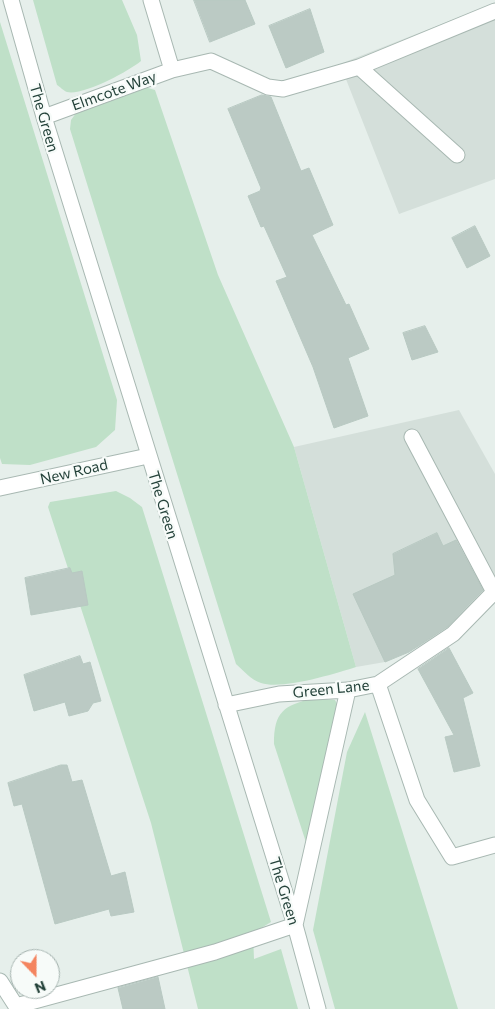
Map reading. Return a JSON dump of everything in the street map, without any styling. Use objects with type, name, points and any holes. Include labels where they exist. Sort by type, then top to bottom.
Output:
[{"type":"street","name":"The Green","points":[[11,0],[44,117],[295,925],[318,1009]]},
{"type":"street","name":"Elmcote Way","points":[[44,117],[172,70],[151,0]]},
{"type":"street","points":[[172,70],[211,60],[268,87],[283,89],[359,67],[495,11]]},
{"type":"street","points":[[359,67],[457,155]]},
{"type":"street","points":[[412,437],[495,591]]},
{"type":"street","name":"New Road","points":[[0,488],[148,456]]},
{"type":"street","name":"Green Lane","points":[[226,705],[279,694],[348,690],[378,684],[453,634],[495,591]]},
{"type":"street","points":[[378,684],[417,800],[452,857],[495,845]]},
{"type":"street","points":[[0,981],[16,1006],[223,950],[295,925],[348,690]]},
{"type":"shaded area","points":[[495,3],[495,179],[399,214],[340,64]]},
{"type":"shaded area","points":[[459,410],[495,474],[495,584],[460,628],[385,662],[356,667],[294,447]]},
{"type":"green space","points":[[33,0],[122,0],[137,35],[141,61],[127,71],[94,87],[67,92],[57,85]]},
{"type":"green space","points":[[0,22],[117,400],[115,430],[96,447],[30,465],[2,464],[0,458]]},
{"type":"green space","points":[[141,86],[155,90],[218,275],[294,447],[356,667],[294,683],[270,685],[254,680],[236,664],[70,129],[71,120],[79,109],[117,99]]},
{"type":"green space","points":[[116,491],[142,507],[271,922],[253,933],[254,959],[281,949],[298,1009],[198,1009],[151,823],[48,507],[50,502]]},
{"type":"green space","points":[[313,698],[335,700],[345,718],[315,870],[274,744],[276,724],[283,712],[288,707]]},
{"type":"green space","points":[[365,712],[458,1009],[335,1009],[313,930],[347,752]]},
{"type":"building","points":[[194,0],[245,0],[255,24],[210,42]]},
{"type":"building","points":[[310,9],[324,52],[286,68],[269,26]]},
{"type":"building","points":[[262,95],[271,97],[301,171],[309,168],[333,225],[312,235],[346,305],[349,304],[369,349],[348,358],[368,416],[334,428],[313,367],[276,281],[287,277],[264,226],[261,227],[248,196],[260,191],[261,188],[228,109]]},
{"type":"building","points":[[475,226],[490,256],[467,268],[452,238]]},
{"type":"building","points":[[425,326],[438,352],[412,360],[403,333]]},
{"type":"building","points":[[437,533],[443,546],[456,540],[483,590],[447,627],[409,652],[385,662],[353,594],[395,575],[393,554]]},
{"type":"building","points":[[70,568],[72,573],[82,571],[88,605],[31,615],[25,578]]},
{"type":"building","points":[[449,648],[473,693],[463,698],[480,766],[454,772],[445,737],[454,735],[418,669]]},
{"type":"building","points":[[80,656],[83,664],[90,662],[101,701],[93,703],[88,711],[69,716],[65,702],[34,711],[24,675]]},
{"type":"building","points":[[61,765],[67,765],[72,782],[82,780],[111,876],[125,872],[134,912],[111,916],[109,909],[55,924],[22,804],[14,806],[8,783]]},
{"type":"building","points":[[158,977],[165,1009],[123,1009],[118,988]]}]
